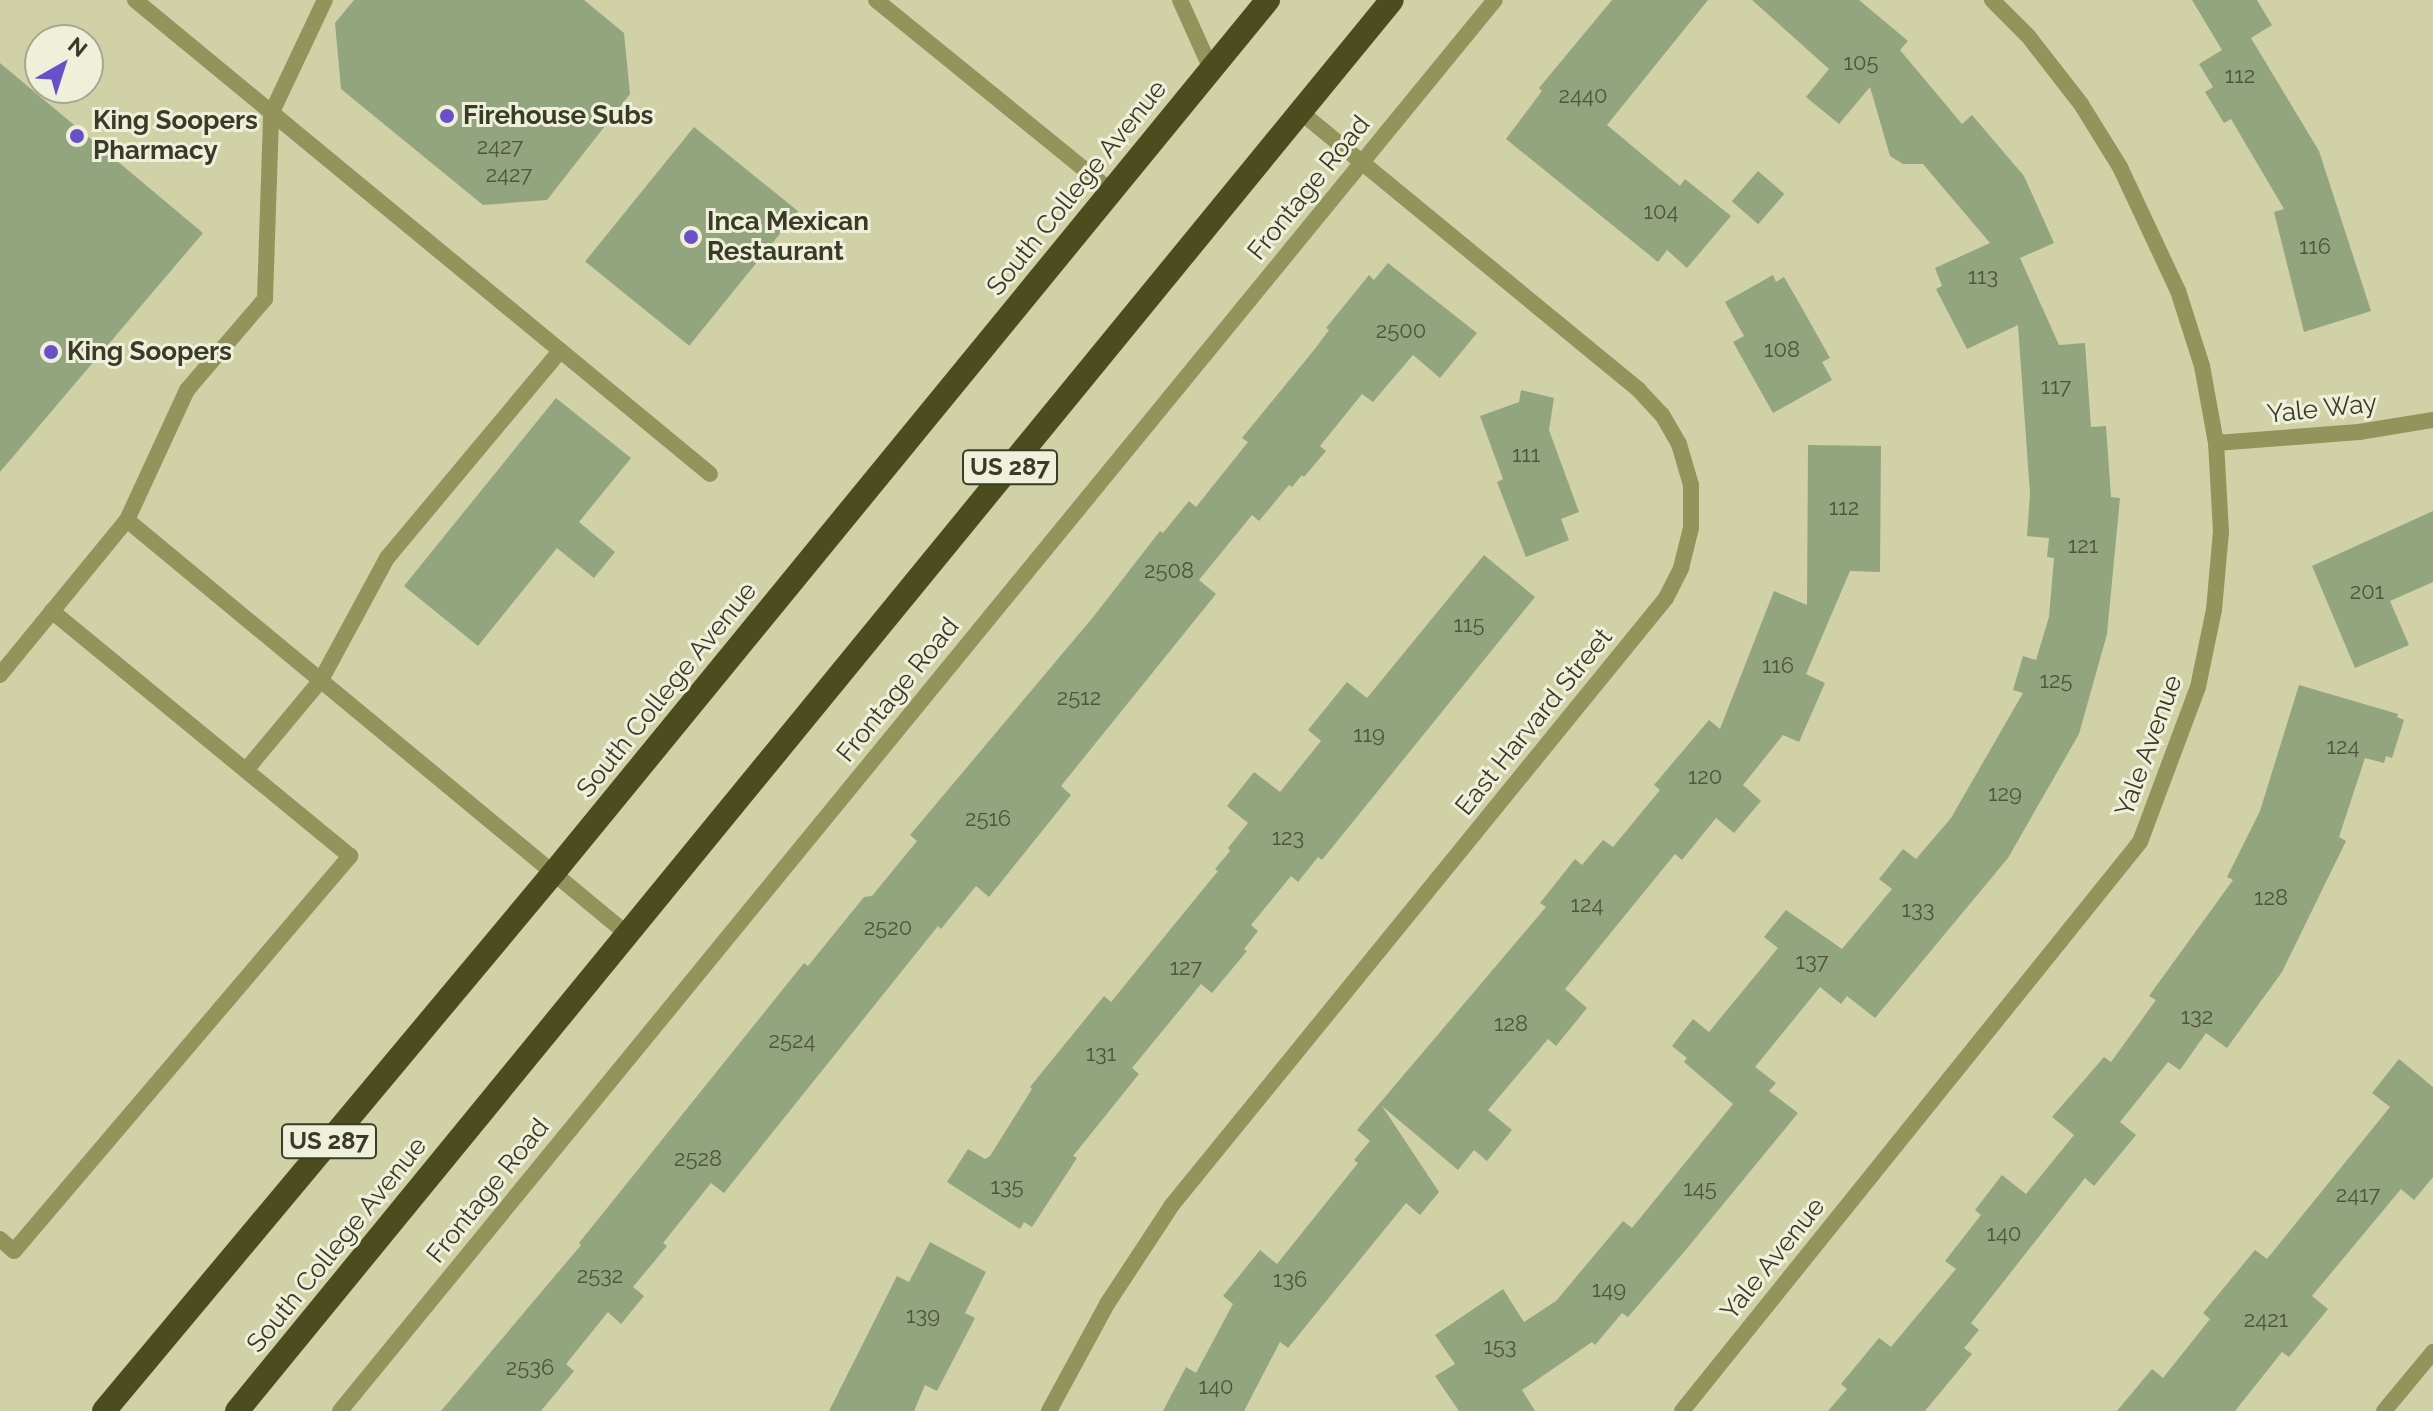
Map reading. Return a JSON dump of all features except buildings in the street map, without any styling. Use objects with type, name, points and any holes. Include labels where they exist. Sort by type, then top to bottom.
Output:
[{"type":"highway","name":"South College Avenue","points":[[104,1411],[555,871],[1268,0]]},
{"type":"highway","name":"South College Avenue","points":[[237,1411],[1301,112],[1379,6]]},
{"type":"street","points":[[135,0],[710,474]]},
{"type":"street","points":[[0,675],[127,520],[187,390],[265,299],[271,114],[325,0]]},
{"type":"street","points":[[876,0],[1111,191]]},
{"type":"street","points":[[1180,0],[1211,69]]},
{"type":"street","name":"Frontage Road","points":[[340,1411],[1495,0]]},
{"type":"street","name":"Yale Avenue","points":[[1682,1411],[2140,842],[2198,687],[2214,610],[2221,532],[2216,443],[2202,366],[2178,291],[2120,167],[2081,104],[2028,36],[1992,0]]},
{"type":"street","name":"East Harvard Street","points":[[1049,1411],[1107,1304],[1172,1205],[1666,598],[1685,555],[1691,528],[1691,485],[1679,444],[1662,415],[1639,390],[1301,112]]},
{"type":"street","points":[[246,770],[321,680],[387,558],[559,352]]},
{"type":"street","name":"Yale Way","points":[[2216,443],[2359,432],[2433,420]]},
{"type":"street","points":[[127,520],[555,871],[627,934]]},
{"type":"street","points":[[0,1239],[14,1251],[350,856],[52,611]]},
{"type":"street","points":[[2384,1411],[2433,1352]]},
{"type":"place","name":"Firehouse Subs","points":[[447,116]]},
{"type":"place","name":"King Soopers Pharmacy","points":[[77,136]]},
{"type":"place","name":"Inca Mexican Restaurant","points":[[691,237]]},
{"type":"place","name":"King Soopers","points":[[51,352]]}]
